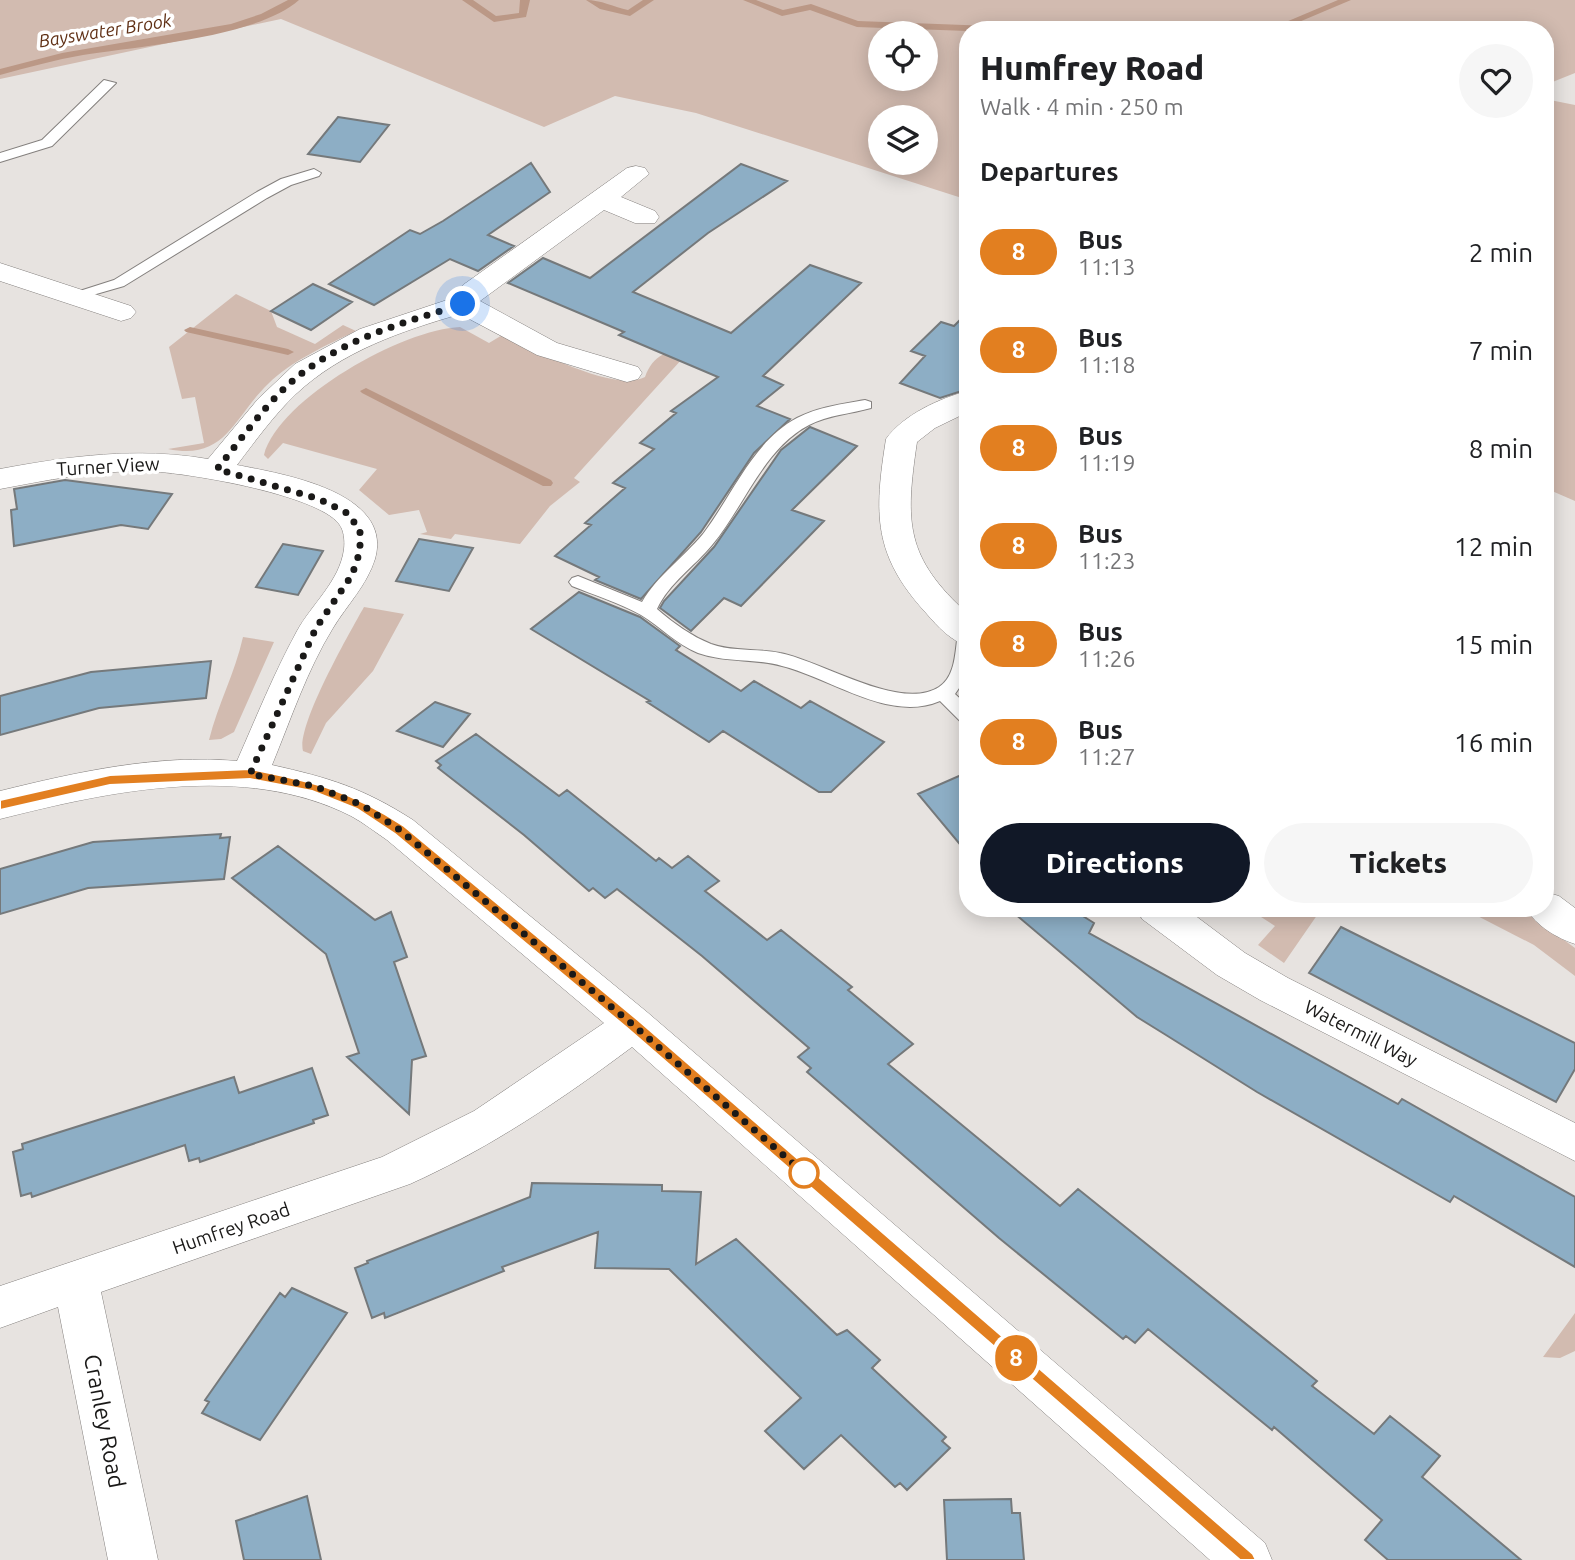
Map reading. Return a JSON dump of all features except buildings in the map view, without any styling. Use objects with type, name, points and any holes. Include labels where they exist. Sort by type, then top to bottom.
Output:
[{"type":"street","points":[[217,469],[274,399],[316,364],[358,340],[463,304],[473,291],[636,174]]},
{"type":"street","points":[[601,199],[645,216]]},
{"type":"street","points":[[0,272],[121,312]]},
{"type":"street","points":[[463,304],[547,349],[586,363],[627,373]]},
{"type":"street","points":[[959,404],[924,421],[902,439],[894,483],[892,529],[907,570],[959,618]]},
{"type":"street","name":"Turner View","points":[[0,479],[102,463],[183,463],[217,469],[319,499],[347,513],[360,530],[360,551],[352,575],[316,628],[250,774]]},
{"type":"street","points":[[0,805],[110,780],[250,774],[314,786],[362,805],[400,830],[632,1024],[1247,1560]]},
{"type":"street","points":[[1554,914],[1575,929]]},
{"type":"street","name":"Watermill Way","points":[[1168,917],[1231,964],[1274,989],[1575,1143]]},
{"type":"street","name":"Humfrey Road","points":[[0,1307],[443,1152],[554,1083],[632,1024]]},
{"type":"street","name":"Cranley Road","points":[[76,1282],[133,1560]]},
{"type":"lane","points":[[0,158],[47,143],[109,83]]},
{"type":"lane","points":[[72,296],[119,283],[274,189],[314,173]]},
{"type":"lane","points":[[647,611],[655,594],[707,539],[767,449],[788,429],[813,416],[837,408],[865,405]]},
{"type":"lane","points":[[578,582],[647,611],[671,632],[710,651],[787,661],[878,697],[922,699],[944,694],[955,685],[959,677]]},
{"type":"lane","points":[[944,694],[959,708]]},
{"type":"shaded area","points":[[0,0],[1575,0],[1575,73],[1554,81],[1554,21],[959,21],[959,197],[890,175],[938,175],[938,105],[868,105],[868,168],[696,113],[615,96],[544,127],[281,19],[0,79]]},
{"type":"shaded area","points":[[1554,101],[1575,105],[1575,501],[1554,492]]},
{"type":"shaded area","points":[[236,294],[271,311],[277,327],[315,344],[343,325],[356,331],[310,354],[277,376],[216,443],[203,449],[188,451],[168,449],[204,443],[195,397],[182,399],[169,347]]},
{"type":"shaded area","points":[[460,327],[489,343],[504,334],[574,368],[614,379],[645,377],[657,358],[676,350],[692,348],[574,478],[580,482],[550,506],[520,544],[455,534],[451,539],[420,534],[427,532],[419,510],[389,515],[359,490],[377,469],[283,443],[268,459],[264,455],[274,433],[293,411],[347,370],[408,340]]},
{"type":"shaded area","points":[[364,607],[404,614],[373,671],[326,723],[311,754],[303,751],[303,739],[316,701]]},
{"type":"shaded area","points":[[243,637],[274,642],[234,732],[221,739],[209,740],[236,663]]},
{"type":"shaded area","points":[[1261,917],[1316,917],[1284,963],[1258,945],[1275,926]]},
{"type":"shaded area","points":[[1480,917],[1532,917],[1575,948],[1575,976],[1534,945]]},
{"type":"shaded area","points":[[1575,1313],[1575,1351],[1560,1358],[1543,1357]]},
{"type":"waterway","name":"Bayswater Brook","points":[[0,72],[62,56],[233,26],[264,16],[294,0]]},
{"type":"waterway","name":"Bayswater Brook","points":[[467,0],[494,19],[523,15],[525,0]]},
{"type":"waterway","name":"Bayswater Brook","points":[[591,0],[603,7],[630,13],[649,0]]},
{"type":"waterway","name":"Bayswater Brook","points":[[748,0],[782,13],[811,7],[857,24],[959,28]]},
{"type":"waterway","name":"Bayswater Brook","points":[[1294,21],[1346,0]]},
{"type":"waterway","points":[[190,330],[288,352]]},
{"type":"waterway","points":[[366,391],[547,483]]},
{"type":"bus line","name":"8","points":[[0,805],[110,780],[174,775],[250,774],[314,786],[362,805],[400,830],[632,1024],[1247,1560]]},
{"type":"route","points":[[463,304],[358,340],[316,364],[274,399],[217,469],[319,499],[347,513],[360,530],[360,551],[352,575],[316,628],[250,774],[314,786],[362,805],[400,830],[632,1024],[804,1173]]}]
